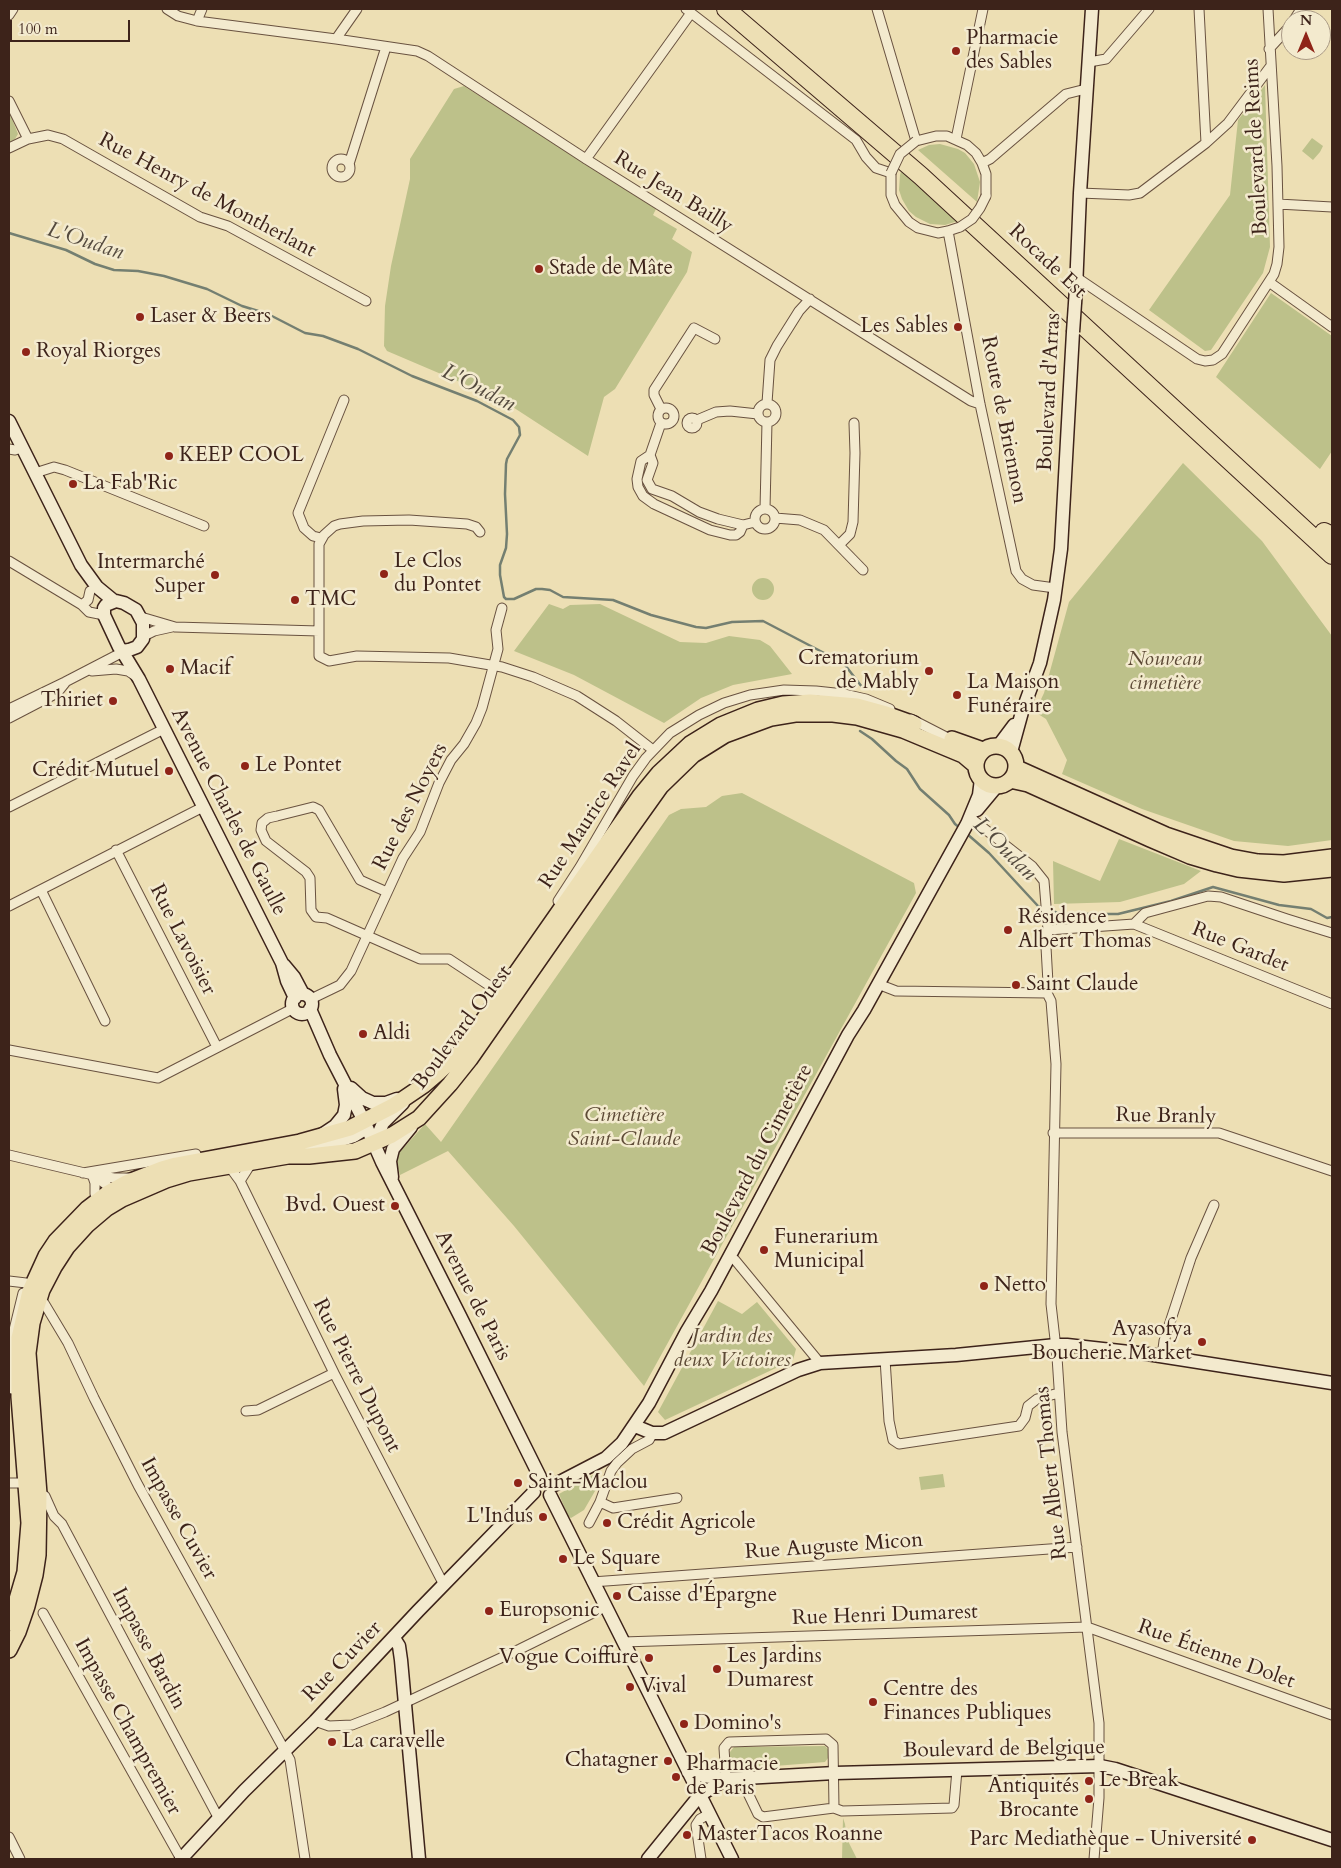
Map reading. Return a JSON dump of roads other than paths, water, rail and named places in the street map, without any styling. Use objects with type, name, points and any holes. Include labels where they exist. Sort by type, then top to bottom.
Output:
[{"type":"highway","name":"Rocade Est","points":[[726,9],[921,176],[1332,555]]},
{"type":"highway","name":"Rocade Est","points":[[742,9],[890,133],[1329,536]]},
{"type":"highway","points":[[1293,519],[1298,531],[1332,567]]},
{"type":"main road","name":"Boulevard d'Arras","points":[[1005,749],[1022,712],[1040,662],[1055,588],[1060,549],[1092,9]]},
{"type":"main road","points":[[9,421],[15,449],[35,473],[81,565],[90,591],[107,608]]},
{"type":"main road","points":[[81,565],[97,587],[107,608]]},
{"type":"main road","points":[[107,608],[128,605],[136,610],[141,618]]},
{"type":"main road","name":"Avenue Charles de Gaulle","points":[[107,608],[111,633],[140,679],[282,963],[294,977],[303,1004],[369,1133]]},
{"type":"main road","name":"Avenue Charles de Gaulle","points":[[140,679],[136,657],[144,626],[141,618]]},
{"type":"main road","points":[[122,651],[140,641]]},
{"type":"main road","name":"Boulevard Ouest","points":[[116,1189],[166,1180],[189,1173],[288,1156],[346,1153],[409,1096],[438,1074],[463,1049],[659,772],[690,744],[738,717],[783,704],[825,702],[857,706],[886,714],[940,741],[973,761],[979,773]]},
{"type":"main road","name":"Boulevard Ouest","points":[[9,1650],[18,1596],[25,1572],[28,1539],[28,1508],[18,1366],[19,1338],[25,1306],[46,1256],[56,1241],[87,1209],[136,1178],[176,1165],[317,1139],[333,1134],[369,1133],[392,1135],[419,1118],[470,1059],[662,786],[693,755],[717,740],[771,718],[795,714],[820,713],[857,717],[940,741],[983,750]]},
{"type":"main road","points":[[1008,778],[1016,761],[1005,749],[991,746],[983,750],[978,756],[979,773],[991,785],[1008,778],[1028,784],[1190,856],[1245,870],[1284,874],[1332,869]]},
{"type":"main road","name":"Boulevard du Cimetière","points":[[967,826],[979,795],[979,773]]},
{"type":"main road","points":[[1008,778],[1231,857],[1258,862],[1284,863],[1332,857]]},
{"type":"main road","name":"Boulevard du Cimetière","points":[[552,1490],[606,1458],[622,1443],[635,1426],[687,1330],[711,1291],[816,1094],[967,826],[993,789],[1008,778]]},
{"type":"main road","points":[[344,1081],[362,1098],[373,1103],[386,1103],[409,1096]]},
{"type":"main road","points":[[317,1139],[335,1126],[344,1115],[346,1105],[344,1081]]},
{"type":"main road","points":[[288,1156],[332,1144],[354,1136],[362,1130],[369,1133],[383,1123],[409,1096]]},
{"type":"main road","points":[[394,1187],[390,1161],[393,1148],[419,1118]]},
{"type":"main road","name":"Avenue de Paris","points":[[369,1133],[394,1187],[540,1477]]},
{"type":"main road","name":"Boulevard Ouest","points":[[13,1629],[35,1575],[40,1527],[28,1354],[32,1323],[42,1290],[50,1274],[77,1235],[106,1208],[116,1189]]},
{"type":"main road","points":[[635,1426],[653,1433],[664,1434],[798,1370],[820,1363],[1056,1345],[1162,1356],[1332,1383]]},
{"type":"main road","points":[[552,1490],[540,1497],[534,1492],[533,1485],[535,1480],[540,1477],[549,1478],[552,1490],[592,1582],[732,1859]]},
{"type":"main road","name":"Rue Cuvier","points":[[181,1859],[534,1492]]},
{"type":"main road","points":[[9,1609],[18,1596]]},
{"type":"main road","points":[[394,1638],[399,1646],[419,1859]]},
{"type":"main road","name":"Boulevard de Belgique","points":[[700,1794],[726,1779],[835,1773],[1100,1766],[1115,1769],[1332,1840]]},
{"type":"main road","points":[[688,1772],[726,1779]]},
{"type":"main road","points":[[648,1859],[700,1794]]},
{"type":"street","points":[[9,15],[14,9]]},
{"type":"street","name":"Rue Jean Bailly","points":[[167,9],[178,16],[197,20],[336,39],[417,52],[428,56],[586,159],[971,401],[980,404]]},
{"type":"street","points":[[197,20],[202,9]]},
{"type":"street","points":[[336,39],[357,9]]},
{"type":"street","points":[[877,9],[916,141]]},
{"type":"street","points":[[956,139],[983,9]]},
{"type":"street","points":[[1089,62],[1106,59],[1149,9]]},
{"type":"street","points":[[1199,9],[1206,143]]},
{"type":"street","name":"Boulevard de Reims","points":[[1076,283],[1197,359],[1205,361],[1214,360],[1222,354],[1269,282],[1277,264],[1279,247],[1277,166],[1268,9]]},
{"type":"street","points":[[586,159],[688,11],[856,140],[866,157],[876,168],[891,173]]},
{"type":"street","points":[[1269,49],[1281,36]]},
{"type":"street","points":[[348,164],[386,47]]},
{"type":"street","points":[[1080,193],[1129,195],[1140,193],[1206,143],[1228,123],[1270,67]]},
{"type":"street","points":[[982,163],[990,159],[1066,94],[1086,89]]},
{"type":"street","points":[[9,101],[28,139]]},
{"type":"street","name":"Rue Henry de Montherlant","points":[[9,148],[28,139],[48,135],[63,139],[200,217],[228,226],[366,301]]},
{"type":"street","points":[[936,136],[956,139],[976,153],[982,163],[986,174],[986,196],[972,219],[960,227],[948,232],[918,228],[901,215],[895,206],[891,195],[891,173],[900,154],[916,141],[936,136]]},
{"type":"street","points":[[1278,204],[1332,207]]},
{"type":"street","name":"Route de Briennon","points":[[948,232],[980,404],[1016,571],[1022,579],[1033,585],[1055,588]]},
{"type":"street","points":[[1269,282],[1332,327]]},
{"type":"street","points":[[767,403],[770,360],[799,311],[810,299]]},
{"type":"street","points":[[715,339],[694,328],[654,390],[654,395],[661,409],[658,418],[661,423],[650,455],[653,463],[647,480],[652,489],[672,496],[705,514],[743,525],[755,522]]},
{"type":"street","points":[[321,538],[313,536],[304,528],[298,513],[344,400]]},
{"type":"street","points":[[767,403],[774,406],[776,414],[773,420],[767,422],[762,420],[758,414],[760,406],[767,403]]},
{"type":"street","points":[[661,409],[670,409],[674,414],[673,419],[668,424],[661,423]]},
{"type":"street","points":[[673,419],[692,421],[716,412],[730,411],[758,414]]},
{"type":"street","points":[[764,510],[767,422]]},
{"type":"street","points":[[840,544],[850,534],[853,522],[854,423]]},
{"type":"street","points":[[650,455],[641,460],[639,466],[638,488],[643,496],[654,504],[710,530],[736,535],[740,532],[743,525]]},
{"type":"street","points":[[35,473],[54,467],[66,470],[204,526]]},
{"type":"street","points":[[764,510],[771,512],[775,518],[773,525],[767,529],[760,528],[755,522],[758,512],[764,510]]},
{"type":"street","points":[[775,518],[800,520],[824,530],[840,544],[863,570]]},
{"type":"street","points":[[480,532],[476,527],[467,524],[409,520],[363,521],[340,524],[330,529],[321,538],[320,544],[319,656],[323,660],[329,661],[357,656],[440,658],[493,666],[533,677],[577,696],[616,721],[653,750]]},
{"type":"street","points":[[9,561],[82,605],[89,612],[107,608]]},
{"type":"street","points":[[82,605],[88,600],[90,591]]},
{"type":"street","name":"Rue des Noyers","points":[[9,1050],[158,1078],[340,985],[346,978],[403,858],[420,832],[439,783],[451,760],[464,744],[476,723],[498,649],[496,630],[502,608]]},
{"type":"street","points":[[141,618],[175,627]]},
{"type":"street","points":[[140,641],[154,631],[175,627],[319,631]]},
{"type":"street","points":[[9,709],[65,682],[122,651]]},
{"type":"street","points":[[84,672],[116,669],[128,672],[140,679]]},
{"type":"street","points":[[9,718],[57,693],[65,682]]},
{"type":"street","name":"Rue Maurice Ravel","points":[[487,1016],[486,1005],[580,868],[633,776],[653,750],[670,733],[699,715],[724,703],[750,694],[784,690],[816,690],[866,699],[892,709],[940,741]]},
{"type":"street","points":[[9,807],[164,729]]},
{"type":"street","points":[[9,906],[203,807]]},
{"type":"street","points":[[387,892],[360,880],[319,810],[313,807],[264,820],[261,830],[266,841],[308,875],[311,910],[316,917],[327,918],[420,959],[450,959],[496,990]]},
{"type":"street","name":"Rue Albert Thomas","points":[[967,826],[1032,866],[1044,881],[1047,902],[1048,930],[1046,947],[1048,983],[1046,993],[1051,1002],[1056,1064],[1051,1304],[1062,1432],[1099,1723],[1098,1829],[1094,1859]]},
{"type":"street","name":"Rue Lavoisier","points":[[116,850],[216,1047]]},
{"type":"street","points":[[41,890],[105,1021]]},
{"type":"street","points":[[1048,930],[1134,924],[1145,913],[1208,896],[1221,897],[1287,920],[1332,933]]},
{"type":"street","name":"Rue Gardet","points":[[1134,924],[1332,1004]]},
{"type":"street","points":[[878,984],[896,991],[1046,993]]},
{"type":"street","name":"Rue Branly","points":[[1054,1133],[1219,1133],[1332,1171]]},
{"type":"street","points":[[88,1174],[124,1166],[285,1140],[317,1139]]},
{"type":"street","points":[[9,1155],[88,1174],[116,1189]]},
{"type":"street","points":[[240,1181],[252,1162]]},
{"type":"street","points":[[116,1189],[124,1166]]},
{"type":"street","name":"Rue Pierre Dupont","points":[[229,1166],[240,1181],[334,1373],[444,1585]]},
{"type":"street","points":[[88,1174],[95,1183],[95,1194]]},
{"type":"street","points":[[28,1508],[22,1503],[10,1354],[15,1323],[26,1283],[54,1236],[79,1208],[95,1194],[116,1189]]},
{"type":"street","points":[[1162,1356],[1164,1341],[1192,1258],[1214,1205]]},
{"type":"street","points":[[13,1629],[29,1619],[40,1580],[44,1556],[45,1496],[36,1397],[35,1353],[38,1326],[44,1303],[77,1235]]},
{"type":"street","points":[[729,1257],[735,1260],[820,1363]]},
{"type":"street","points":[[9,1281],[26,1283]]},
{"type":"street","name":"Impasse Cuvier","points":[[44,1303],[68,1343],[138,1484],[290,1760],[305,1859]]},
{"type":"street","points":[[885,1359],[890,1427],[893,1440],[899,1444],[1019,1426],[1025,1418],[1028,1406],[1037,1399],[1055,1394]]},
{"type":"street","points":[[246,1411],[258,1410],[334,1373]]},
{"type":"street","points":[[589,1523],[600,1502],[616,1462],[632,1449],[649,1440],[653,1433]]},
{"type":"street","points":[[9,1483],[20,1484]]},
{"type":"street","name":"Impasse Bardin","points":[[45,1496],[54,1516],[62,1524],[219,1819]]},
{"type":"street","points":[[600,1502],[613,1508],[677,1498]]},
{"type":"street","name":"Rue Auguste Micon","points":[[592,1582],[1077,1547]]},
{"type":"street","points":[[315,1721],[329,1726],[352,1725],[404,1703],[605,1607]]},
{"type":"street","name":"Impasse Champremier","points":[[43,1613],[181,1859]]},
{"type":"street","name":"Rue Henri Dumarest","points":[[623,1642],[1087,1627]]},
{"type":"street","name":"Rue Étienne Dolet","points":[[1087,1627],[1332,1715]]},
{"type":"street","points":[[726,1779],[724,1748],[728,1742],[826,1740],[833,1745],[835,1773],[834,1808]]},
{"type":"street","points":[[745,1778],[745,1787],[758,1814],[763,1817],[834,1808],[842,1811],[952,1808],[954,1805],[957,1770]]},
{"type":"street","points":[[681,1819],[697,1822],[709,1814]]},
{"type":"street","points":[[697,1822],[696,1829],[701,1859]]},
{"type":"street","points":[[9,1837],[20,1859]]},
{"type":"waterway","name":"L'Oudan","points":[[9,233],[66,250],[95,264],[114,270],[138,271],[164,276],[207,289],[242,306],[268,314],[305,333],[323,336],[358,349],[412,376],[477,401],[513,420],[519,427],[520,435],[506,464],[507,534],[506,548],[500,565],[500,575],[506,599],[514,599],[536,589],[542,589],[550,590],[563,597],[613,600],[651,615],[696,627],[706,628],[732,622],[763,621],[845,665],[862,687]]},
{"type":"waterway","name":"L'Oudan","points":[[860,731],[907,769],[920,789],[949,815],[960,828]]},
{"type":"waterway","name":"L'Oudan","points":[[966,833],[989,853],[1038,906],[1045,908]]},
{"type":"waterway","name":"L'Oudan","points":[[1050,910],[1060,914],[1118,914],[1171,901],[1213,887],[1279,905],[1311,909],[1327,918],[1332,917]]},
{"type":"place","name":"Pharmacie des Sables","points":[[956,51]]},
{"type":"place","name":"Stade de Mâte","points":[[539,269]]},
{"type":"place","name":"Laser & Beers","points":[[140,317]]},
{"type":"place","name":"Les Sables","points":[[958,327]]},
{"type":"place","name":"Royal Riorges","points":[[26,352]]},
{"type":"place","name":"KEEP COOL","points":[[169,456]]},
{"type":"place","name":"La Fab'Ric","points":[[73,484]]},
{"type":"place","name":"Le Clos du Pontet","points":[[384,574]]},
{"type":"place","name":"Intermarché Super","points":[[215,575]]},
{"type":"place","name":"TMC","points":[[295,600]]},
{"type":"place","name":"Macif","points":[[170,669]]},
{"type":"place","name":"Crematorium de Mably","points":[[929,671]]},
{"type":"place","name":"La Maison Funéraire","points":[[957,695]]},
{"type":"place","name":"Thiriet","points":[[113,701]]},
{"type":"place","name":"Le Pontet","points":[[245,766]]},
{"type":"place","name":"Crédit Mutuel","points":[[169,771]]},
{"type":"place","name":"Résidence Albert Thomas","points":[[1008,930]]},
{"type":"place","name":"Saint Claude","points":[[1016,985]]},
{"type":"place","name":"Aldi","points":[[363,1034]]},
{"type":"place","name":"Bvd. Ouest","points":[[395,1206]]},
{"type":"place","name":"Funerarium Municipal","points":[[764,1250]]},
{"type":"place","name":"Netto","points":[[984,1286]]},
{"type":"place","name":"Ayasofya Boucherie Market","points":[[1202,1342]]},
{"type":"place","name":"Saint-Maclou","points":[[518,1483]]},
{"type":"place","name":"L'Indus","points":[[543,1517]]},
{"type":"place","name":"Crédit Agricole","points":[[607,1523]]},
{"type":"place","name":"Le Square","points":[[563,1559]]},
{"type":"place","name":"Caisse d'Épargne","points":[[617,1596]]},
{"type":"place","name":"Europsonic","points":[[489,1611]]},
{"type":"place","name":"Vogue Coiffure","points":[[649,1658]]},
{"type":"place","name":"Les Jardins Dumarest","points":[[717,1669]]},
{"type":"place","name":"Vival","points":[[630,1687]]},
{"type":"place","name":"Centre des Finances Publiques","points":[[873,1702]]},
{"type":"place","name":"Domino's","points":[[684,1724]]},
{"type":"place","name":"La caravelle","points":[[332,1742]]},
{"type":"place","name":"Chatagner","points":[[668,1761]]},
{"type":"place","name":"Pharmacie de Paris","points":[[676,1777]]},
{"type":"place","name":"Le Break","points":[[1089,1781]]},
{"type":"place","name":"Antiquités Brocante","points":[[1089,1799]]},
{"type":"place","name":"MasterTacos Roanne","points":[[687,1835]]},
{"type":"place","name":"Parc Mediathèque - Université","points":[[1252,1840]]},
{"type":"park label","name":"Nouveau cimetière","points":[[1165,672]]},
{"type":"park label","name":"Cimetière Saint-Claude","points":[[624,1128]]},
{"type":"park label","name":"Jardin des deux Victoires","points":[[732,1349]]}]
